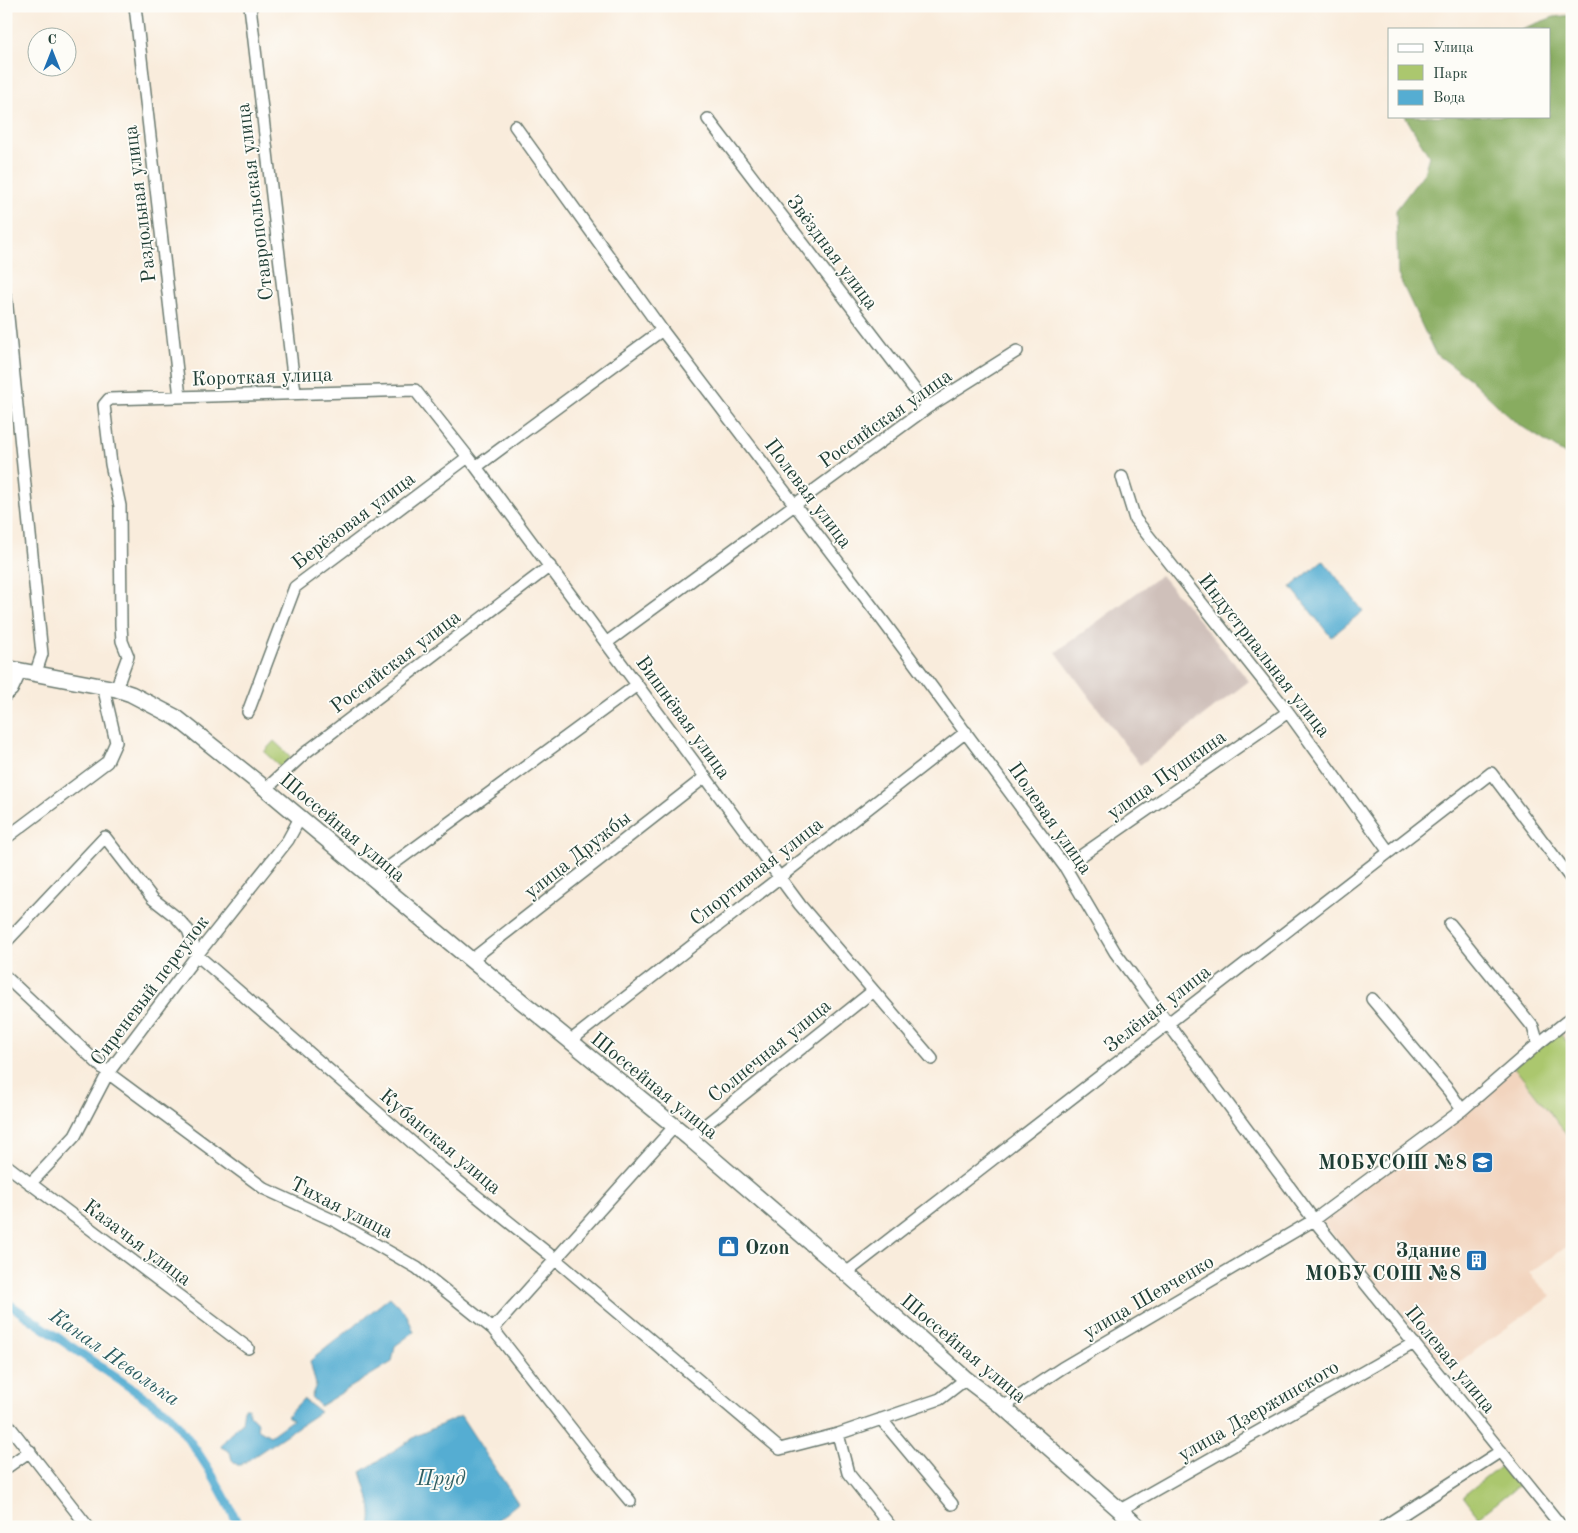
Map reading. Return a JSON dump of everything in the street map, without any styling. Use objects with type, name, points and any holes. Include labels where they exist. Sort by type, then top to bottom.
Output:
[{"type":"main road","name":"Шоссейная улица","points":[[21,670],[131,694],[177,718],[266,789],[689,1138],[966,1379],[1003,1407],[1139,1527]]},
{"type":"street","name":"Раздольная улица","points":[[135,6],[180,397]]},
{"type":"street","name":"Ставропольская улица","points":[[250,6],[295,393]]},
{"type":"street","name":"Звёздная улица","points":[[708,118],[928,407]]},
{"type":"street","name":"Полевая улица","points":[[515,126],[662,330],[966,732],[1065,867],[1114,952],[1314,1220],[1562,1527]]},
{"type":"street","points":[[6,296],[42,654],[21,670],[12,690],[6,695]]},
{"type":"street","points":[[476,467],[662,330]]},
{"type":"street","name":"Российская улица","points":[[606,643],[928,407],[1017,351]]},
{"type":"street","name":"Короткая улица","points":[[110,688],[128,656],[122,641],[120,625],[120,506],[111,464],[104,405],[109,399],[415,390]]},
{"type":"street","name":"Вишнёвая улица","points":[[415,390],[476,467],[550,566],[778,877],[932,1059]]},
{"type":"street","name":"Берёзовая улица","points":[[248,712],[295,588],[468,457]]},
{"type":"street","name":"Индустриальная улица","points":[[1122,478],[1134,519],[1288,712],[1389,852]]},
{"type":"street","name":"Российская улица","points":[[266,789],[305,753],[550,566]]},
{"type":"street","points":[[374,878],[637,685]]},
{"type":"street","points":[[6,838],[107,762],[116,742],[110,688]]},
{"type":"street","name":"улица Пушкина","points":[[1065,867],[1288,712]]},
{"type":"street","name":"Спортивная улица","points":[[570,1041],[966,732]]},
{"type":"street","name":"Зелёная улица","points":[[846,1273],[1491,773],[1572,880]]},
{"type":"street","name":"улица Дружбы","points":[[471,960],[705,777]]},
{"type":"street","name":"Сиреневый переулок","points":[[30,1184],[75,1136],[108,1073],[197,955],[288,840],[300,818]]},
{"type":"street","name":"Кубанская улица","points":[[6,942],[106,837],[153,899],[176,917],[188,930],[197,955],[438,1165],[555,1258],[780,1449],[838,1434]]},
{"type":"street","points":[[1450,924],[1533,1027],[1538,1044]]},
{"type":"street","name":"Тихая улица","points":[[6,977],[108,1073],[265,1189],[337,1222],[417,1268],[493,1329],[630,1502]]},
{"type":"street","name":"Солнечная улица","points":[[689,1138],[874,991]]},
{"type":"street","points":[[1372,999],[1449,1091],[1462,1110]]},
{"type":"street","name":"улица Шевченко","points":[[1003,1407],[1062,1368],[1314,1220],[1462,1110],[1572,1017]]},
{"type":"street","points":[[493,1329],[674,1127]]},
{"type":"street","name":"Казачья улица","points":[[6,1165],[248,1348]]},
{"type":"street","name":"улица Дзержинского","points":[[1120,1510],[1414,1343]]},
{"type":"street","points":[[891,1527],[848,1473],[838,1434],[940,1398],[966,1379]]},
{"type":"street","points":[[881,1418],[952,1504]]},
{"type":"street","points":[[6,1422],[88,1527]]},
{"type":"street","points":[[6,1468],[30,1451]]},
{"type":"street","points":[[1383,1527],[1501,1451]]},
{"type":"shaded area","points":[[1161,575],[1249,681],[1140,765],[1056,652]]},
{"type":"shaded area","name":"МОБУСОШ №8","points":[[1572,1023],[1572,1243],[1529,1273],[1551,1296],[1448,1370],[1318,1217]]},
{"type":"green space","points":[[1572,15],[1572,454],[1568,456],[1515,422],[1470,379],[1435,353],[1398,275],[1396,210],[1424,173],[1429,156],[1406,118],[1550,118],[1550,28],[1524,28],[1554,17]]},
{"type":"green space","points":[[274,741],[291,757],[282,768],[264,752]]},
{"type":"green space","points":[[1558,1031],[1572,1048],[1572,1141],[1514,1067]]},
{"type":"green space","points":[[1502,1465],[1519,1485],[1479,1517],[1463,1496]]},
{"type":"water","points":[[1323,560],[1363,611],[1331,637],[1291,587]]},
{"type":"water","points":[[390,1297],[406,1313],[414,1332],[395,1346],[392,1362],[320,1406],[311,1397],[316,1385],[310,1361]]},
{"type":"water","points":[[303,1399],[320,1412],[241,1465],[237,1465],[232,1460],[230,1452],[221,1447],[235,1428],[242,1423],[244,1408],[248,1408],[251,1416],[258,1423],[257,1428],[270,1436],[292,1420],[287,1416]]},
{"type":"water","name":"Пруд","points":[[461,1416],[518,1503],[489,1527],[369,1527],[371,1508],[361,1472],[418,1435]]},
{"type":"waterway","name":"Канал Неволька","points":[[6,1302],[169,1414],[208,1468],[239,1527]]},
{"type":"place","name":"МОБУСОШ №8","points":[[1483,1162]]},
{"type":"place","name":"Ozon","points":[[729,1247]]},
{"type":"place","name":"Здание МОБУ СОШ №8","points":[[1477,1261]]}]
